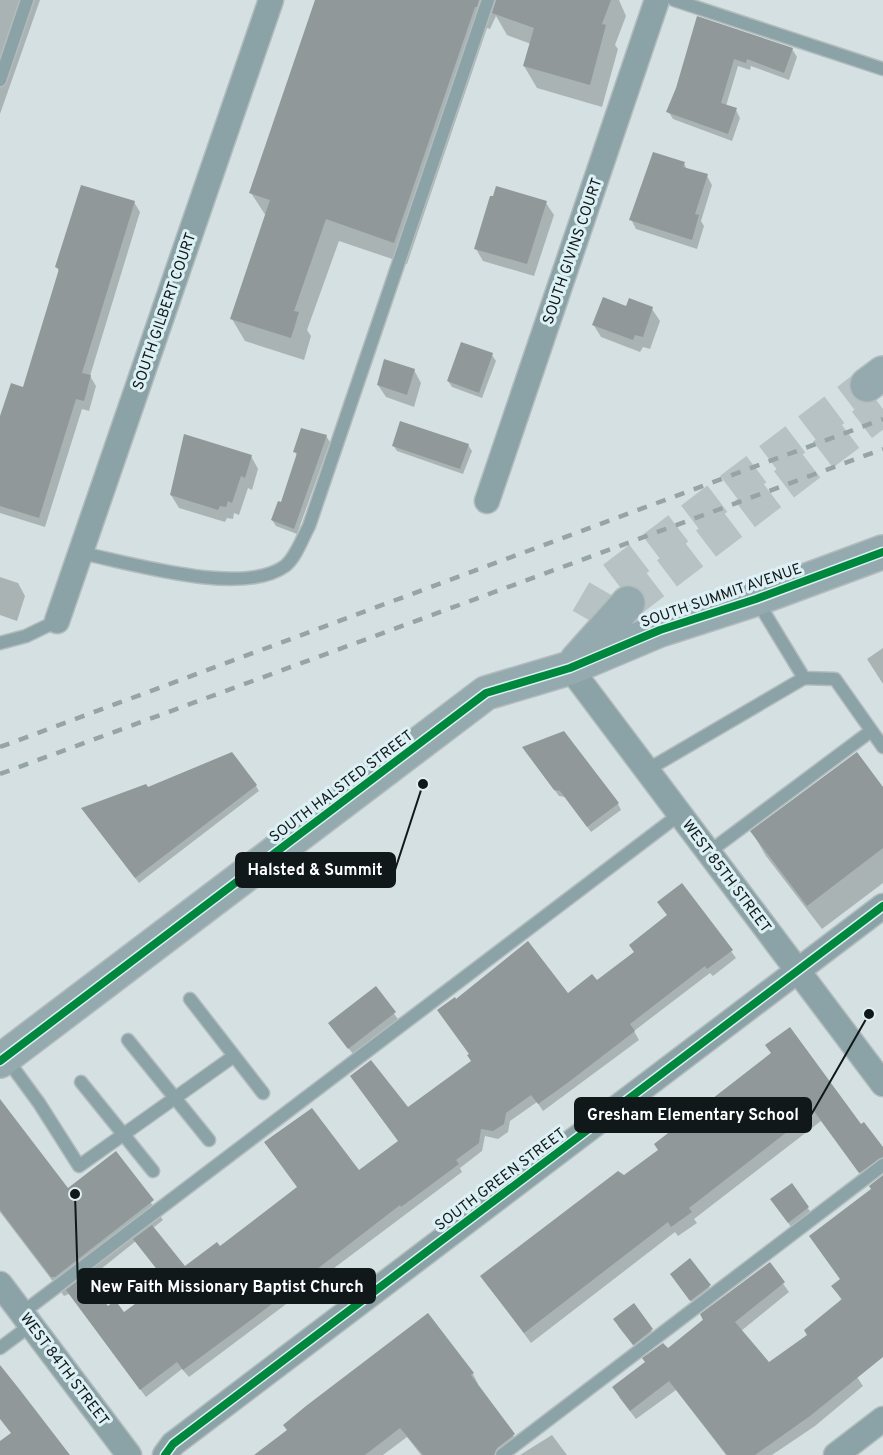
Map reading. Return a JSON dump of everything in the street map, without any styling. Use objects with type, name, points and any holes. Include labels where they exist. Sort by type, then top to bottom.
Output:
[{"type":"main road","name":"SOUTH SUMMIT AVENUE","points":[[570,668],[660,630],[756,599],[883,552]]},
{"type":"main road","points":[[570,668],[628,603]]},
{"type":"main road","points":[[570,668],[586,619]]},
{"type":"main road","name":"SOUTH HALSTED STREET","points":[[2,1056],[486,693],[570,668]]},
{"type":"street","name":"SOUTH GILBERT COURT","points":[[57,621],[271,0]]},
{"type":"street","name":"SOUTH GIVINS COURT","points":[[487,501],[657,0]]},
{"type":"street","name":"WEST 85TH STREET","points":[[570,668],[883,1084]]},
{"type":"street","name":"SOUTH GREEN STREET","points":[[165,1455],[173,1444],[883,906]]},
{"type":"street","name":"WEST 84TH STREET","points":[[2,1290],[27,1319],[129,1455]]},
{"type":"street","points":[[836,1455],[883,1419]]},
{"type":"lane","points":[[0,80],[27,0]]},
{"type":"lane","points":[[81,553],[215,579],[243,580],[270,573],[286,565],[309,526],[488,0]]},
{"type":"lane","points":[[674,0],[883,69]]},
{"type":"lane","points":[[756,599],[804,678]]},
{"type":"lane","points":[[0,643],[26,636],[57,621]]},
{"type":"lane","points":[[647,770],[804,678],[835,679],[883,747]]},
{"type":"lane","points":[[709,852],[871,731]]},
{"type":"lane","points":[[0,1348],[27,1319],[680,814]]},
{"type":"lane","points":[[190,999],[263,1093]]},
{"type":"lane","points":[[128,1040],[208,1140]]},
{"type":"lane","points":[[2,1056],[39,1102],[79,1166],[234,1056]]},
{"type":"lane","points":[[81,1082],[153,1171]]},
{"type":"lane","points":[[502,1455],[883,1165]]},
{"type":"building","points":[[315,0],[479,0],[394,243],[326,219],[294,311],[299,312],[291,338],[230,319],[270,200],[249,193]]},
{"type":"building","points":[[496,0],[611,0],[602,24],[606,25],[590,85],[523,66],[534,28],[492,13]]},
{"type":"building","points":[[697,16],[793,48],[784,73],[747,59],[746,63],[734,59],[721,103],[737,108],[728,134],[666,112],[676,88]]},
{"type":"building","points":[[653,152],[685,162],[683,167],[708,174],[695,214],[699,215],[692,240],[629,220]]},
{"type":"building","points":[[81,185],[135,201],[82,373],[91,375],[84,401],[76,399],[39,518],[0,506],[0,416],[11,383],[23,387],[59,269],[55,267]]},
{"type":"building","points":[[496,186],[547,201],[527,264],[474,249],[490,196],[493,196]]},
{"type":"building","points":[[603,297],[626,306],[629,298],[653,307],[643,337],[635,335],[633,340],[592,325]]},
{"type":"building","points":[[461,342],[493,353],[479,393],[447,381]]},
{"type":"building","points":[[384,359],[415,369],[407,395],[377,385]]},
{"type":"building","points":[[400,421],[469,444],[460,469],[392,446]]},
{"type":"building","points":[[301,428],[327,435],[294,529],[271,520],[278,501],[281,502],[297,453],[293,452]]},
{"type":"building","points":[[184,434],[252,455],[245,478],[241,476],[232,503],[228,501],[226,507],[220,506],[218,510],[170,495]]},
{"type":"building","points":[[564,731],[619,803],[587,827],[560,791],[554,790],[522,747]]},
{"type":"building","points":[[232,752],[257,785],[135,878],[81,808],[146,784],[148,787]]},
{"type":"building","points":[[857,752],[883,787],[883,848],[807,906],[750,831]]},
{"type":"building","points":[[682,883],[733,950],[707,969],[705,966],[630,1024],[635,1031],[538,1104],[531,1095],[506,1113],[504,1124],[493,1131],[481,1129],[479,1143],[456,1160],[459,1164],[401,1207],[400,1205],[255,1317],[183,1370],[177,1362],[140,1390],[66,1290],[84,1276],[108,1306],[115,1300],[124,1312],[166,1281],[133,1239],[152,1225],[185,1266],[217,1242],[220,1246],[297,1187],[264,1142],[312,1108],[359,1170],[398,1141],[350,1076],[371,1060],[408,1107],[471,1061],[467,1055],[469,1054],[437,1010],[455,997],[456,999],[528,941],[568,993],[592,974],[597,980],[634,952],[629,945],[667,915],[657,902]]},
{"type":"building","points":[[376,986],[396,1012],[348,1049],[328,1023]]},
{"type":"building","points":[[790,1027],[861,1124],[864,1122],[883,1147],[883,1157],[859,1173],[814,1111],[689,1208],[692,1212],[671,1227],[668,1222],[524,1333],[480,1276],[618,1171],[624,1175],[658,1150],[654,1144],[771,1053],[765,1045]]},
{"type":"building","points":[[0,1099],[68,1188],[116,1151],[154,1200],[55,1277],[51,1277],[0,1210]]},
{"type":"building","points":[[883,1175],[883,1357],[810,1416],[755,1455],[727,1455],[669,1381],[630,1411],[612,1387],[645,1362],[642,1358],[663,1343],[668,1348],[703,1320],[700,1314],[770,1262],[785,1282],[735,1322],[769,1362],[807,1335],[804,1330],[842,1299],[831,1286],[840,1279],[809,1236],[871,1189],[869,1186]]},
{"type":"building","points":[[792,1183],[809,1207],[788,1223],[770,1199]]},
{"type":"building","points":[[690,1258],[711,1285],[690,1301],[670,1274]]},
{"type":"building","points":[[634,1303],[653,1329],[633,1345],[613,1319]]},
{"type":"building","points":[[428,1313],[474,1373],[471,1375],[515,1434],[497,1448],[494,1455],[423,1455],[400,1428],[365,1455],[254,1455],[287,1430],[283,1425],[306,1406]]},
{"type":"building","points":[[0,1365],[70,1455],[0,1455],[0,1441],[11,1433],[0,1419]]},
{"type":"tunnel","points":[[587,619],[609,581],[867,385]]},
{"type":"tunnel","points":[[628,603],[883,409]]},
{"type":"railway","points":[[0,747],[883,419]]},
{"type":"railway","points":[[0,774],[883,449]]},
{"type":"cycle path","points":[[0,1061],[486,693],[570,668],[660,630],[756,599],[883,552]]},
{"type":"cycle path","points":[[165,1455],[173,1444],[883,906]]},
{"type":"place","name":"Halsted & Summit","points":[[423,784]]},
{"type":"place","name":"Gresham Elementary School","points":[[869,1014]]},
{"type":"place","name":"New Faith Missionary Baptist Church","points":[[75,1194]]}]
